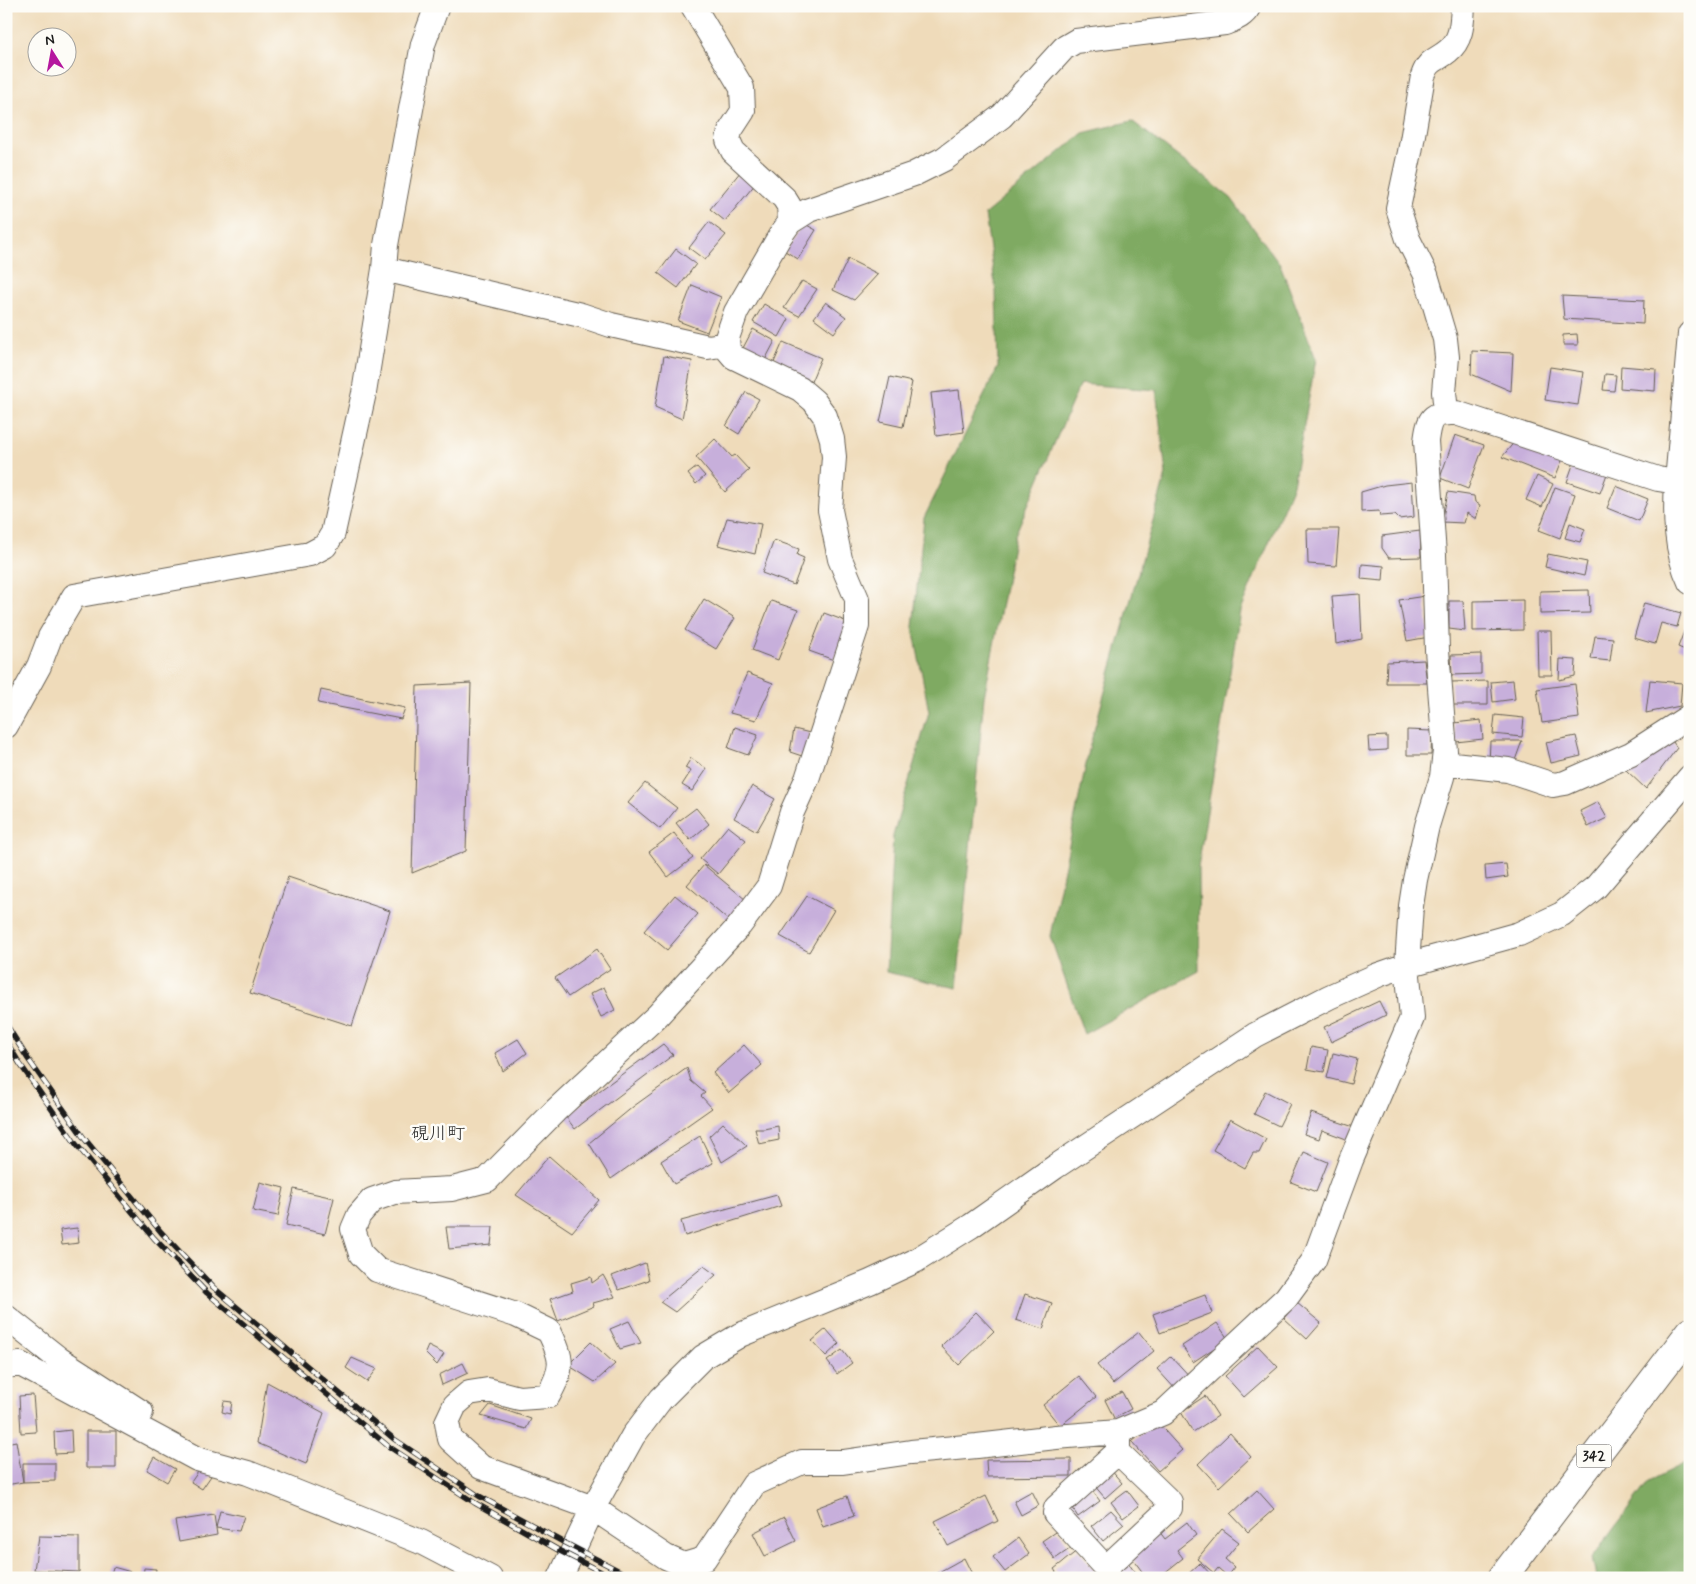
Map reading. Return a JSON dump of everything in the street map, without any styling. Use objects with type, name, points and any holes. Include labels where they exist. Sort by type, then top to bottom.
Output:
[{"type":"highway","name":"342","points":[[1502,1578],[1689,1333]]},
{"type":"street","points":[[6,726],[39,666],[50,637],[74,596],[310,554],[324,546],[333,533],[364,393],[386,246],[423,44],[437,6]]},
{"type":"street","points":[[693,6],[742,88],[743,111],[730,131],[728,140],[730,146],[733,151],[784,198],[789,206],[790,222]]},
{"type":"street","points":[[1250,6],[1238,18],[1225,22],[1076,41],[1064,48],[1002,116],[944,159],[914,174],[809,210],[790,222],[736,312],[728,333],[728,350],[734,357],[800,389],[814,401],[825,416],[832,439],[834,456],[830,510],[840,559],[856,599],[857,626],[807,779],[792,812],[770,886],[740,925],[658,1015],[555,1111],[487,1180],[452,1189],[395,1192],[372,1200],[359,1215],[353,1228],[361,1254],[377,1270],[516,1316],[549,1331],[559,1352],[558,1377],[548,1396],[519,1398],[488,1390],[469,1393],[455,1405],[447,1422],[450,1440],[481,1467],[593,1508],[666,1557],[684,1565],[704,1559],[754,1484],[802,1462],[843,1462],[911,1452],[1056,1437],[1118,1442],[1170,1502],[1170,1508],[1109,1565],[1102,1564],[1055,1514],[1056,1508],[1118,1442],[1163,1413],[1286,1298],[1314,1260],[1351,1160],[1412,1018],[1407,965],[1411,906],[1427,826],[1442,777],[1445,751],[1436,641],[1434,555],[1426,441],[1428,424],[1437,414],[1446,412],[1456,413],[1658,479],[1677,482]]},
{"type":"street","points":[[1446,412],[1444,392],[1448,357],[1445,339],[1426,275],[1408,240],[1398,208],[1423,76],[1430,62],[1448,52],[1458,39],[1462,25],[1463,6]]},
{"type":"street","points":[[384,269],[708,347],[727,344]]},
{"type":"street","points":[[1690,334],[1677,482],[1676,530],[1684,569],[1690,582]]},
{"type":"street","points":[[1444,763],[1508,770],[1553,785],[1565,783],[1631,754],[1690,716]]},
{"type":"street","points":[[560,1578],[593,1508],[633,1436],[660,1399],[703,1357],[740,1335],[870,1282],[914,1261],[971,1226],[1056,1167],[1255,1035],[1378,975],[1407,965],[1519,934],[1562,914],[1596,887],[1690,777]]},
{"type":"street","points":[[6,1317],[59,1359],[136,1409],[202,1444],[248,1473]]},
{"type":"street","points":[[6,1366],[20,1364],[198,1459],[248,1473],[420,1542],[490,1578]]},
{"type":"green space","points":[[1132,121],[1231,198],[1280,264],[1316,359],[1293,485],[1240,611],[1198,867],[1199,971],[1084,1034],[1050,936],[1090,745],[1166,474],[1156,390],[1080,384],[1015,535],[984,697],[957,988],[886,972],[893,836],[929,712],[913,627],[924,518],[998,367],[996,291],[985,214],[1083,133]]},
{"type":"green space","points":[[1690,1461],[1690,1578],[1596,1578],[1592,1558],[1649,1481]]},
{"type":"building","points":[[741,171],[756,183],[725,221],[710,209]]},
{"type":"building","points":[[709,222],[726,235],[705,260],[689,248]]},
{"type":"building","points":[[803,223],[816,230],[798,259],[785,251]]},
{"type":"building","points":[[676,249],[696,264],[678,288],[658,273]]},
{"type":"building","points":[[848,259],[878,274],[854,300],[833,290]]},
{"type":"building","points":[[802,281],[817,289],[799,316],[784,308]]},
{"type":"building","points":[[692,285],[721,297],[707,332],[678,321]]},
{"type":"building","points":[[1562,296],[1644,300],[1643,324],[1564,319]]},
{"type":"building","points":[[826,302],[846,317],[834,333],[814,318]]},
{"type":"building","points":[[764,304],[789,319],[779,337],[753,322]]},
{"type":"building","points":[[753,329],[775,341],[765,360],[743,348]]},
{"type":"building","points":[[1577,334],[1578,345],[1563,345],[1563,335]]},
{"type":"building","points":[[783,342],[821,358],[810,384],[772,367]]},
{"type":"building","points":[[1472,351],[1513,353],[1511,391],[1471,374]]},
{"type":"building","points":[[664,356],[692,361],[682,419],[655,407]]},
{"type":"building","points":[[1621,366],[1656,369],[1655,391],[1620,388]]},
{"type":"building","points":[[1550,367],[1583,372],[1578,405],[1545,400]]},
{"type":"building","points":[[1605,374],[1616,375],[1614,391],[1603,390]]},
{"type":"building","points":[[890,377],[912,382],[903,427],[880,422]]},
{"type":"building","points":[[959,390],[964,432],[936,436],[931,393]]},
{"type":"building","points":[[746,392],[759,399],[739,434],[726,426]]},
{"type":"building","points":[[1455,435],[1484,445],[1468,489],[1440,478]]},
{"type":"building","points":[[1520,435],[1565,453],[1555,478],[1502,457]]},
{"type":"building","points":[[715,439],[732,457],[735,455],[749,470],[725,492],[696,457]]},
{"type":"building","points":[[1574,462],[1607,474],[1600,493],[1567,482]]},
{"type":"building","points":[[697,467],[705,476],[696,484],[688,474]]},
{"type":"building","points":[[1537,476],[1553,484],[1542,507],[1526,500]]},
{"type":"building","points":[[1412,482],[1414,517],[1399,519],[1395,515],[1380,516],[1379,511],[1361,512],[1361,492],[1385,485]]},
{"type":"building","points":[[1616,486],[1648,499],[1639,521],[1607,508]]},
{"type":"building","points":[[1555,487],[1575,494],[1560,538],[1539,530]]},
{"type":"building","points":[[1448,492],[1474,496],[1475,502],[1480,505],[1476,519],[1467,513],[1464,523],[1442,522]]},
{"type":"building","points":[[727,518],[761,524],[755,554],[718,545]]},
{"type":"building","points":[[1570,523],[1585,529],[1580,542],[1565,538]]},
{"type":"building","points":[[1307,529],[1339,529],[1336,566],[1308,564]]},
{"type":"building","points":[[1420,531],[1421,557],[1389,558],[1382,548],[1382,536]]},
{"type":"building","points":[[774,540],[799,549],[797,555],[804,558],[794,585],[762,573]]},
{"type":"building","points":[[1548,554],[1587,562],[1584,576],[1545,567]]},
{"type":"building","points":[[1362,564],[1384,566],[1383,581],[1361,579]]},
{"type":"building","points":[[1589,590],[1590,613],[1540,614],[1540,591]]},
{"type":"building","points":[[1360,594],[1362,639],[1336,644],[1332,596]]},
{"type":"building","points":[[1425,596],[1429,637],[1407,641],[1399,600]]},
{"type":"building","points":[[704,599],[735,618],[716,649],[685,630]]},
{"type":"building","points":[[1523,600],[1523,630],[1473,631],[1473,601]]},
{"type":"building","points":[[771,601],[798,610],[778,660],[752,650]]},
{"type":"building","points":[[1449,601],[1463,601],[1465,631],[1449,629]]},
{"type":"building","points":[[1644,603],[1681,613],[1677,627],[1661,623],[1655,644],[1634,638]]},
{"type":"building","points":[[824,613],[848,622],[834,660],[809,651]]},
{"type":"building","points":[[1690,616],[1690,652],[1678,647]]},
{"type":"building","points":[[1537,631],[1551,631],[1552,675],[1538,675]]},
{"type":"building","points":[[1595,636],[1613,638],[1610,661],[1591,659]]},
{"type":"building","points":[[1481,654],[1481,674],[1452,675],[1451,655]]},
{"type":"building","points":[[1560,659],[1576,660],[1575,676],[1559,680]]},
{"type":"building","points":[[1424,660],[1427,683],[1386,683],[1387,662]]},
{"type":"building","points":[[747,673],[773,683],[756,720],[730,713]]},
{"type":"building","points":[[1513,680],[1515,699],[1493,702],[1491,682]]},
{"type":"building","points":[[1650,680],[1682,683],[1680,706],[1646,713]]},
{"type":"building","points":[[1488,681],[1488,705],[1452,705],[1451,682]]},
{"type":"building","points":[[471,683],[466,851],[412,873],[417,686]]},
{"type":"building","points":[[1575,684],[1579,718],[1542,723],[1537,689]]},
{"type":"building","points":[[321,690],[405,708],[401,719],[318,703]]},
{"type":"building","points":[[1495,715],[1524,718],[1522,737],[1493,734]]},
{"type":"building","points":[[1481,720],[1483,739],[1456,742],[1454,723]]},
{"type":"building","points":[[735,727],[758,735],[748,755],[728,748]]},
{"type":"building","points":[[794,729],[810,733],[805,757],[790,752]]},
{"type":"building","points":[[1407,730],[1432,731],[1431,755],[1407,755]]},
{"type":"building","points":[[1387,736],[1387,750],[1369,751],[1368,737]]},
{"type":"building","points":[[1576,736],[1581,756],[1551,763],[1546,742]]},
{"type":"building","points":[[1671,739],[1677,748],[1646,789],[1626,770]]},
{"type":"building","points":[[1490,741],[1522,741],[1513,766],[1489,765]]},
{"type":"building","points":[[691,758],[707,769],[692,791],[682,785],[691,771],[685,768]]},
{"type":"building","points":[[645,783],[677,808],[660,829],[628,803]]},
{"type":"building","points":[[752,786],[775,799],[757,831],[734,818]]},
{"type":"building","points":[[1598,802],[1607,818],[1588,827],[1580,811]]},
{"type":"building","points":[[696,808],[709,824],[690,840],[676,823]]},
{"type":"building","points":[[728,826],[746,840],[718,874],[700,859]]},
{"type":"building","points":[[674,833],[693,858],[668,877],[649,852]]},
{"type":"building","points":[[1506,864],[1508,877],[1486,880],[1485,866]]},
{"type":"building","points":[[704,865],[746,900],[728,920],[687,885]]},
{"type":"building","points":[[288,877],[390,911],[352,1026],[250,993]]},
{"type":"building","points":[[675,895],[698,914],[667,950],[644,931]]},
{"type":"building","points":[[807,896],[834,910],[809,952],[780,936]]},
{"type":"building","points":[[597,949],[610,969],[568,997],[555,978]]},
{"type":"building","points":[[604,987],[615,1010],[601,1017],[590,994]]},
{"type":"building","points":[[1379,1001],[1386,1015],[1331,1042],[1324,1027]]},
{"type":"building","points":[[518,1039],[527,1053],[503,1071],[495,1053]]},
{"type":"building","points":[[663,1044],[673,1055],[575,1129],[565,1116]]},
{"type":"building","points":[[744,1045],[762,1065],[729,1093],[713,1073]]},
{"type":"building","points":[[1311,1047],[1328,1050],[1324,1072],[1307,1069]]},
{"type":"building","points":[[1333,1053],[1357,1059],[1351,1084],[1327,1078]]},
{"type":"building","points":[[687,1068],[691,1081],[705,1093],[701,1096],[712,1108],[611,1179],[589,1143],[634,1106]]},
{"type":"building","points":[[1265,1091],[1290,1104],[1279,1126],[1254,1114]]},
{"type":"building","points":[[1311,1113],[1354,1127],[1349,1140],[1322,1130],[1319,1139],[1304,1134]]},
{"type":"building","points":[[1230,1119],[1266,1139],[1259,1153],[1253,1153],[1245,1168],[1213,1150]]},
{"type":"building","points":[[723,1123],[747,1146],[722,1162],[709,1136]]},
{"type":"building","points":[[778,1126],[779,1140],[759,1144],[755,1129]]},
{"type":"building","points":[[700,1136],[713,1163],[674,1184],[661,1161]]},
{"type":"building","points":[[1304,1152],[1328,1162],[1316,1192],[1291,1182]]},
{"type":"building","points":[[549,1156],[599,1200],[572,1232],[516,1195]]},
{"type":"building","points":[[260,1182],[284,1188],[278,1216],[253,1211]]},
{"type":"building","points":[[294,1189],[334,1198],[325,1234],[286,1225]]},
{"type":"building","points":[[777,1195],[781,1206],[685,1236],[681,1221]]},
{"type":"building","points":[[446,1227],[493,1227],[491,1245],[449,1249]]},
{"type":"building","points":[[77,1228],[79,1243],[62,1245],[60,1230]]},
{"type":"building","points":[[645,1263],[649,1280],[619,1290],[612,1276]]},
{"type":"building","points":[[704,1266],[716,1275],[675,1312],[660,1302]]},
{"type":"building","points":[[603,1275],[615,1297],[593,1303],[594,1306],[558,1321],[550,1299],[573,1291],[571,1283],[591,1277],[592,1283]]},
{"type":"building","points":[[1025,1294],[1052,1303],[1043,1329],[1016,1320]]},
{"type":"building","points":[[1205,1295],[1212,1313],[1160,1333],[1153,1314]]},
{"type":"building","points":[[1297,1303],[1321,1323],[1307,1339],[1284,1318]]},
{"type":"building","points":[[976,1312],[994,1331],[959,1365],[941,1346]]},
{"type":"building","points":[[629,1321],[641,1343],[620,1349],[610,1329]]},
{"type":"building","points":[[1217,1323],[1228,1339],[1193,1362],[1182,1346]]},
{"type":"building","points":[[826,1329],[839,1344],[826,1356],[812,1341]]},
{"type":"building","points":[[1139,1332],[1154,1351],[1113,1384],[1097,1365]]},
{"type":"building","points":[[591,1342],[615,1364],[595,1382],[568,1365]]},
{"type":"building","points":[[428,1346],[444,1354],[437,1365],[425,1353]]},
{"type":"building","points":[[1258,1346],[1278,1367],[1244,1397],[1225,1376]]},
{"type":"building","points":[[842,1350],[852,1363],[837,1374],[827,1361]]},
{"type":"building","points":[[1171,1356],[1192,1379],[1178,1392],[1157,1369]]},
{"type":"building","points":[[352,1358],[377,1369],[367,1382],[346,1368]]},
{"type":"building","points":[[463,1363],[468,1373],[442,1385],[439,1375]]},
{"type":"building","points":[[1079,1376],[1096,1397],[1060,1426],[1043,1405]]},
{"type":"building","points":[[267,1382],[324,1413],[306,1464],[257,1443]]},
{"type":"building","points":[[1122,1392],[1131,1409],[1114,1418],[1105,1400]]},
{"type":"building","points":[[33,1395],[36,1432],[21,1433],[19,1396]]},
{"type":"building","points":[[1205,1396],[1218,1416],[1193,1432],[1181,1412]]},
{"type":"building","points":[[224,1401],[232,1402],[230,1414],[222,1412]]},
{"type":"building","points":[[490,1405],[531,1419],[526,1429],[481,1416]]},
{"type":"building","points":[[1156,1421],[1182,1450],[1158,1471],[1132,1442]]},
{"type":"building","points":[[71,1430],[72,1453],[55,1454],[54,1432]]},
{"type":"building","points":[[86,1431],[116,1431],[116,1468],[86,1468]]},
{"type":"building","points":[[1230,1433],[1251,1457],[1219,1487],[1198,1464]]},
{"type":"building","points":[[16,1441],[23,1482],[6,1485],[6,1443]]},
{"type":"building","points":[[154,1457],[175,1469],[167,1482],[147,1470]]},
{"type":"building","points":[[1071,1459],[1071,1476],[987,1477],[986,1460]]},
{"type":"building","points":[[23,1463],[55,1463],[55,1481],[23,1482]]},
{"type":"building","points":[[202,1466],[213,1473],[202,1489],[191,1482]]},
{"type":"building","points":[[1110,1469],[1122,1483],[1105,1498],[1093,1484]]},
{"type":"building","points":[[1088,1485],[1100,1501],[1078,1517],[1067,1500]]},
{"type":"building","points":[[1127,1490],[1139,1506],[1123,1518],[1111,1502]]},
{"type":"building","points":[[1257,1490],[1274,1509],[1248,1532],[1231,1514]]},
{"type":"building","points":[[1032,1491],[1039,1505],[1021,1515],[1014,1501]]},
{"type":"building","points":[[847,1496],[854,1516],[823,1527],[816,1508]]},
{"type":"building","points":[[986,1496],[998,1521],[948,1546],[935,1521]]},
{"type":"building","points":[[1111,1510],[1124,1524],[1103,1541],[1091,1526]]},
{"type":"building","points":[[220,1511],[244,1516],[239,1531],[216,1528]]},
{"type":"building","points":[[214,1515],[217,1535],[179,1542],[175,1521]]},
{"type":"building","points":[[784,1517],[796,1541],[765,1556],[753,1533]]},
{"type":"building","points":[[1187,1522],[1196,1535],[1177,1550],[1183,1558],[1158,1578],[1147,1578],[1129,1554],[1159,1531],[1165,1539]]},
{"type":"building","points":[[1222,1529],[1239,1542],[1225,1559],[1234,1567],[1227,1576],[1218,1568],[1214,1573],[1197,1559]]},
{"type":"building","points":[[1058,1530],[1071,1548],[1055,1559],[1042,1541]]},
{"type":"building","points":[[39,1536],[79,1537],[79,1572],[34,1570]]},
{"type":"building","points":[[1018,1538],[1029,1554],[1005,1572],[993,1557]]},
{"type":"building","points":[[1078,1550],[1099,1576],[1096,1578],[1060,1578],[1054,1569]]},
{"type":"building","points":[[964,1558],[974,1578],[928,1578]]},
{"type":"building","points":[[1200,1563],[1214,1578],[1184,1578]]},
{"type":"building","points":[[1129,1564],[1139,1578],[1111,1578]]},
{"type":"building","points":[[113,1567],[131,1572],[130,1578],[110,1578]]},
{"type":"building","points":[[144,1568],[156,1569],[155,1578],[143,1578]]},
{"type":"railway","points":[[6,1024],[28,1059],[84,1138],[161,1232],[213,1287],[394,1439],[479,1496],[633,1578]]},
{"type":"railway","points":[[6,1041],[76,1144],[154,1238],[207,1293],[388,1446],[475,1503],[560,1551],[613,1578]]},
{"type":"district","name":"硯川町","points":[[438,1134]]}]
